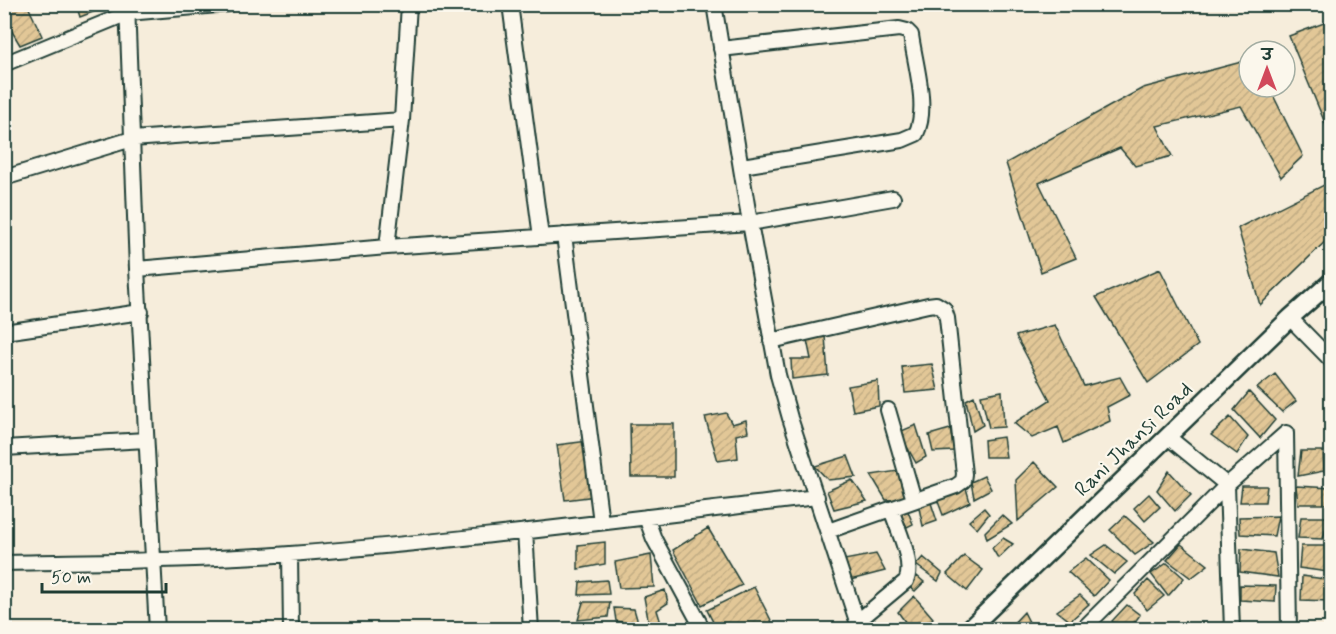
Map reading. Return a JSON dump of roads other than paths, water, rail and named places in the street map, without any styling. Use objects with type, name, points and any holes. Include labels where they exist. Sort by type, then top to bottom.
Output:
[{"type":"street","points":[[4,64],[128,9],[229,4]]},
{"type":"street","points":[[387,247],[402,120],[409,4]]},
{"type":"street","points":[[510,4],[541,237]]},
{"type":"street","points":[[714,4],[771,341],[790,418],[858,626],[906,581],[909,575],[909,562],[891,509]]},
{"type":"street","points":[[128,9],[137,268],[155,560],[157,630]]},
{"type":"street","points":[[721,49],[899,29],[911,35],[922,109],[921,124],[916,134],[902,140],[742,166]]},
{"type":"street","points":[[4,178],[132,139],[402,120]]},
{"type":"street","points":[[137,268],[564,234],[750,223],[893,198]]},
{"type":"street","points":[[564,234],[601,522]]},
{"type":"street","name":"Rani Jhansi Road","points":[[968,630],[1290,318],[1332,281]]},
{"type":"street","points":[[771,341],[928,305],[936,304],[944,309],[947,318],[963,481],[956,486],[828,531]]},
{"type":"street","points":[[4,332],[141,312]]},
{"type":"street","points":[[1290,318],[1332,361]]},
{"type":"street","points":[[888,410],[914,500]]},
{"type":"street","points":[[1082,630],[1227,485],[1286,434],[1289,630]]},
{"type":"street","points":[[1168,437],[1227,485],[1232,630]]},
{"type":"street","points":[[4,448],[147,440]]},
{"type":"street","points":[[4,563],[290,554],[525,531],[817,497]]},
{"type":"street","points":[[646,517],[654,539],[699,622]]},
{"type":"street","points":[[525,531],[531,630]]},
{"type":"street","points":[[290,554],[291,630]]}]
